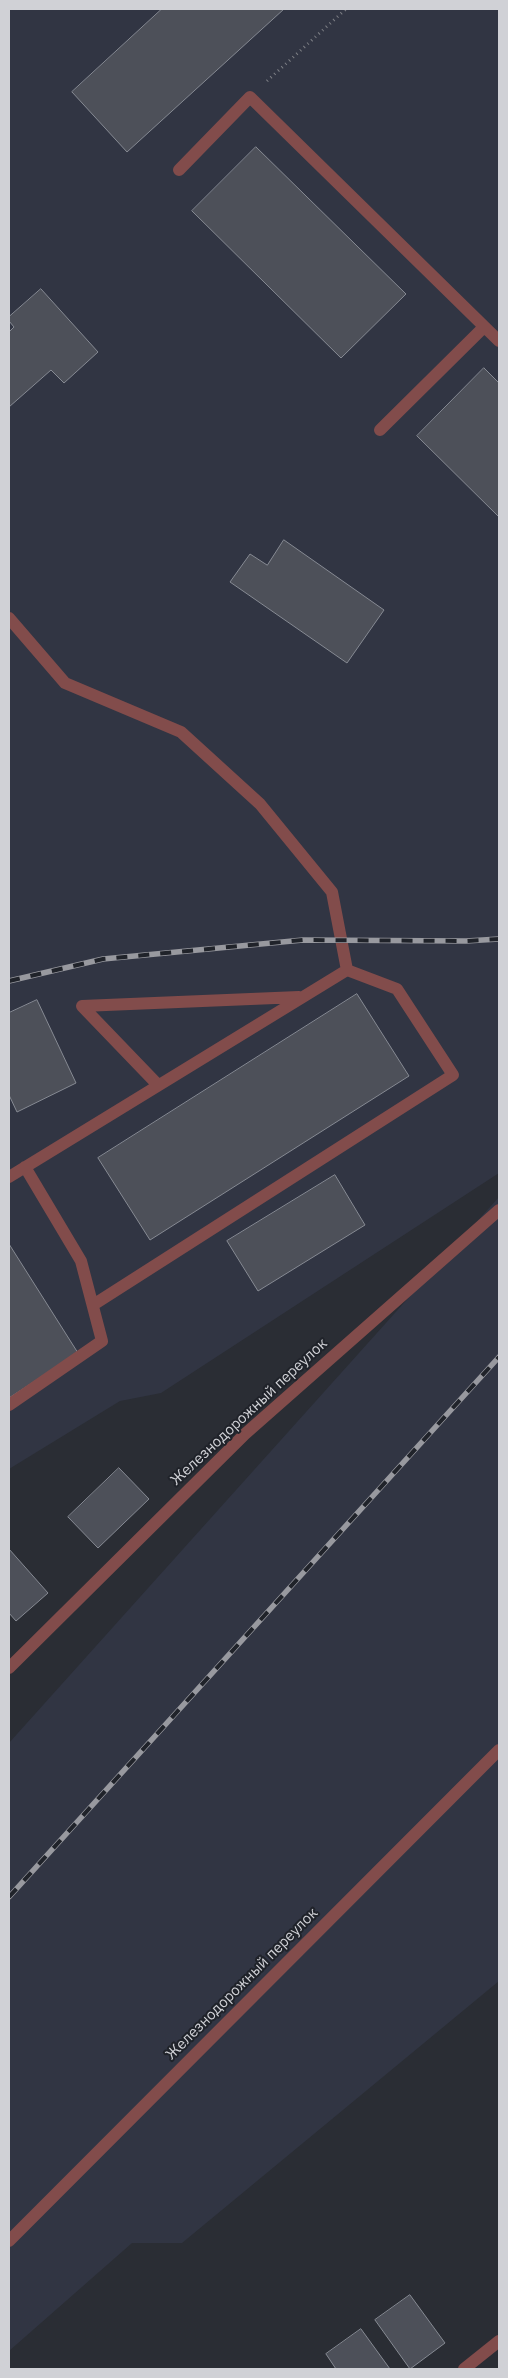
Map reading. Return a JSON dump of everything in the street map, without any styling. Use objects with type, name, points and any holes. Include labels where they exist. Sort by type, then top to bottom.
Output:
[{"type":"street","points":[[179,170],[250,97],[499,341]]},
{"type":"street","points":[[380,430],[484,327]]},
{"type":"street","points":[[9,618],[65,683],[181,732],[260,804],[332,892],[347,970]]},
{"type":"street","points":[[9,1177],[347,970]]},
{"type":"street","points":[[93,1305],[453,1075],[397,989],[347,970]]},
{"type":"street","points":[[158,1085],[82,1006],[302,997]]},
{"type":"street","points":[[9,1405],[102,1341],[81,1261],[25,1167]]},
{"type":"street","name":"Железнодорожный переулок","points":[[9,1668],[245,1434],[499,1210]]},
{"type":"street","name":"Железнодорожный переулок","points":[[9,2241],[499,1750]]},
{"type":"street","points":[[464,2369],[499,2341]]},
{"type":"path","points":[[250,97],[346,9]]},
{"type":"shaded area","points":[[9,9],[499,9],[499,1173],[161,1393],[120,1401],[9,1469]]},
{"type":"shaded area","points":[[499,1197],[499,1981],[182,2243],[132,2243],[9,2351],[9,1743]]},
{"type":"building","points":[[162,9],[284,9],[127,152],[72,92]]},
{"type":"building","points":[[256,147],[406,294],[341,358],[192,211]]},
{"type":"building","points":[[41,289],[98,352],[64,383],[51,370],[9,407],[9,332],[14,327],[9,321],[9,317]]},
{"type":"building","points":[[484,368],[499,383],[499,517],[417,436]]},
{"type":"building","points":[[284,540],[384,610],[347,663],[230,582],[250,554],[267,565]]},
{"type":"building","points":[[357,994],[409,1076],[150,1240],[98,1158]]},
{"type":"building","points":[[37,1000],[76,1083],[17,1112],[9,1095],[9,1013]]},
{"type":"building","points":[[335,1175],[365,1225],[258,1291],[227,1241]]},
{"type":"building","points":[[9,1244],[78,1353],[9,1398]]},
{"type":"building","points":[[119,1468],[149,1499],[98,1548],[68,1517]]},
{"type":"building","points":[[9,1549],[48,1593],[16,1621],[9,1613]]},
{"type":"building","points":[[410,2295],[445,2343],[410,2369],[375,2320]]},
{"type":"building","points":[[361,2329],[390,2369],[336,2369],[326,2354]]},
{"type":"railway","points":[[9,981],[103,959],[303,940],[466,941],[499,939]]},
{"type":"railway","points":[[9,1897],[499,1357]]}]
